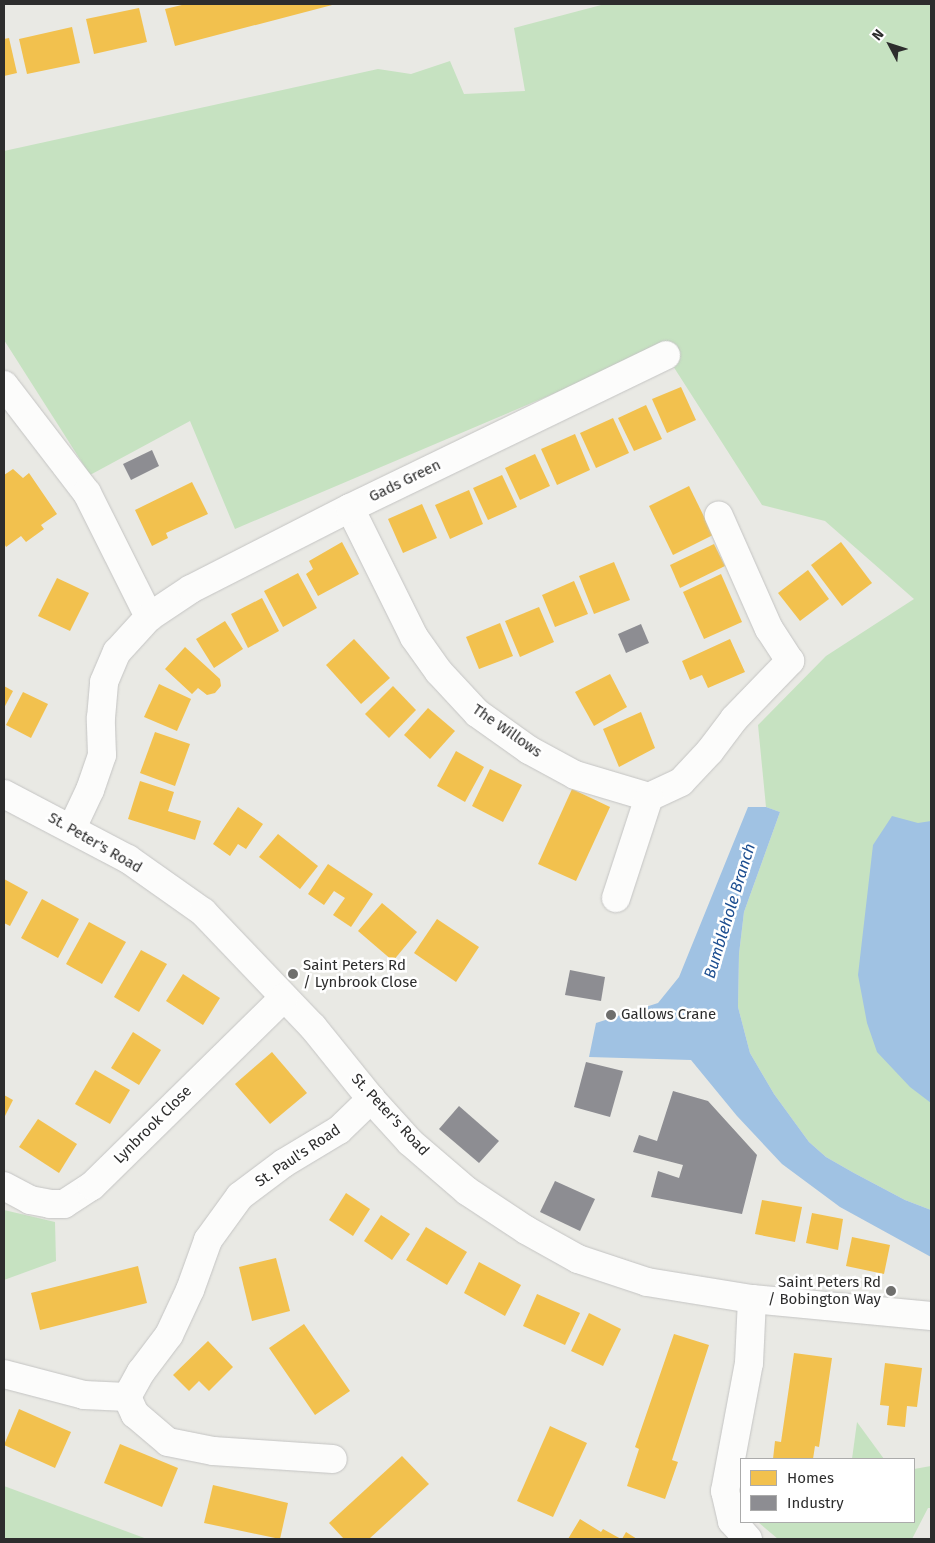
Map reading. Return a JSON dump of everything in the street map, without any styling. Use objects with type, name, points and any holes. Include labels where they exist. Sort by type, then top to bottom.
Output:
[{"type":"street","name":"Gads Green","points":[[72,828],[90,790],[102,755],[101,718],[104,682],[117,652],[149,617],[191,589],[350,508],[666,355]]},
{"type":"street","points":[[4,385],[87,493],[149,617]]},
{"type":"street","name":"The Willows","points":[[350,508],[414,637],[439,672],[477,713],[529,750],[575,775],[649,797]]},
{"type":"street","points":[[616,898],[649,797],[681,782],[710,751],[734,719],[790,661],[769,629],[719,516]]},
{"type":"street","name":"St. Peter's Road","points":[[4,794],[128,859],[203,912],[313,1027],[371,1099],[410,1142],[467,1191],[526,1230],[578,1259],[647,1282],[752,1298],[931,1316]]},
{"type":"street","name":"Lynbrook Close","points":[[4,1186],[30,1200],[50,1204],[64,1204],[92,1186],[284,997]]},
{"type":"street","name":"St. Paul's Road","points":[[127,1397],[141,1372],[169,1335],[190,1290],[208,1240],[240,1196],[284,1163],[339,1130],[371,1099]]},
{"type":"street","points":[[748,1539],[732,1520],[725,1491],[749,1364],[752,1298]]},
{"type":"street","points":[[4,1374],[84,1395],[127,1397],[135,1414],[168,1442],[213,1451],[333,1459]]},
{"type":"green space","points":[[605,4],[931,4],[931,1210],[905,1200],[854,1173],[826,1157],[809,1142],[774,1094],[750,1053],[738,1007],[739,954],[744,912],[780,812],[766,807],[758,725],[826,656],[914,599],[825,521],[762,505],[666,355],[654,351],[235,529],[190,421],[90,475],[4,340],[4,151],[378,69],[411,74],[450,61],[464,94],[525,91],[514,28]]},
{"type":"green space","points":[[4,1210],[55,1222],[56,1261],[4,1280]]},
{"type":"green space","points":[[857,1422],[883,1458],[852,1458]]},
{"type":"green space","points":[[931,1466],[931,1508],[928,1508],[912,1539],[778,1539],[759,1523],[915,1523],[915,1469]]},
{"type":"green space","points":[[4,1486],[147,1539],[4,1539]]},
{"type":"water","name":"Bumblehole Branch","points":[[748,807],[766,807],[780,812],[744,912],[739,954],[738,1007],[750,1053],[774,1094],[809,1142],[826,1157],[905,1200],[931,1210],[931,1257],[840,1207],[782,1164],[737,1116],[691,1060],[589,1057],[596,1023],[658,1003],[679,977]]},
{"type":"water","points":[[892,816],[918,823],[931,821],[931,1103],[910,1087],[877,1052],[867,1023],[858,975],[873,845]]},
{"type":"building: Homes","points":[[186,4],[336,4],[175,46],[165,9]]},
{"type":"building: Homes","points":[[139,8],[147,42],[94,54],[86,19]]},
{"type":"building: Homes","points":[[72,27],[80,63],[27,74],[19,39]]},
{"type":"building: Homes","points":[[9,38],[17,73],[4,76],[4,39]]},
{"type":"building: Homes","points":[[681,387],[696,420],[667,433],[652,399]]},
{"type":"building: Homes","points":[[646,405],[662,439],[634,451],[618,418]]},
{"type":"building: Homes","points":[[613,418],[629,453],[596,468],[580,433]]},
{"type":"building: Homes","points":[[575,434],[590,470],[557,485],[541,449]]},
{"type":"building: Homes","points":[[535,454],[550,486],[520,500],[505,468]]},
{"type":"building: Homes","points":[[13,469],[23,478],[29,473],[57,514],[41,525],[44,529],[26,542],[21,536],[6,547],[4,543],[4,475]]},
{"type":"building: Homes","points":[[502,475],[517,507],[488,520],[473,488]]},
{"type":"building: Homes","points":[[192,482],[208,514],[166,533],[168,538],[152,546],[135,510]]},
{"type":"building: Homes","points":[[689,486],[713,535],[673,555],[649,506]]},
{"type":"building: Homes","points":[[469,490],[483,524],[450,539],[435,505]]},
{"type":"building: Homes","points":[[422,504],[437,538],[403,553],[388,519]]},
{"type":"building: Homes","points":[[342,542],[359,574],[318,596],[306,574],[313,569],[309,561]]},
{"type":"building: Homes","points":[[841,542],[872,583],[842,606],[811,565]]},
{"type":"building: Homes","points":[[714,544],[725,566],[680,588],[670,565]]},
{"type":"building: Homes","points":[[614,562],[630,600],[594,614],[579,576]]},
{"type":"building: Homes","points":[[808,570],[829,599],[800,621],[778,593]]},
{"type":"building: Homes","points":[[298,573],[317,608],[283,627],[264,591]]},
{"type":"building: Homes","points":[[721,574],[742,622],[704,639],[683,592]]},
{"type":"building: Homes","points":[[57,578],[89,593],[70,631],[38,616]]},
{"type":"building: Homes","points":[[574,581],[588,614],[555,627],[542,595]]},
{"type":"building: Homes","points":[[262,598],[279,631],[248,648],[231,614]]},
{"type":"building: Homes","points":[[539,607],[554,642],[520,657],[505,621]]},
{"type":"building: Homes","points":[[225,621],[243,649],[214,668],[196,639]]},
{"type":"building: Homes","points":[[500,623],[513,656],[479,669],[466,637]]},
{"type":"building: Homes","points":[[354,639],[390,678],[361,704],[326,665]]},
{"type":"building: Homes","points":[[730,639],[745,672],[708,688],[702,675],[690,680],[682,661]]},
{"type":"building: Homes","points":[[185,647],[220,679],[221,686],[215,693],[207,695],[198,688],[192,694],[165,669]]},
{"type":"building: Homes","points":[[610,674],[627,707],[594,726],[575,692]]},
{"type":"building: Homes","points":[[159,684],[191,699],[177,731],[144,717]]},
{"type":"building: Homes","points":[[4,686],[13,691],[4,708]]},
{"type":"building: Homes","points":[[393,686],[416,710],[389,738],[365,714]]},
{"type":"building: Homes","points":[[23,692],[48,704],[31,738],[6,725]]},
{"type":"building: Homes","points":[[428,708],[455,731],[430,759],[404,735]]},
{"type":"building: Homes","points":[[641,712],[655,748],[619,767],[603,729]]},
{"type":"building: Homes","points":[[155,732],[190,744],[175,786],[140,773]]},
{"type":"building: Homes","points":[[456,751],[484,767],[465,802],[437,786]]},
{"type":"building: Homes","points":[[490,769],[522,785],[503,822],[472,806]]},
{"type":"building: Homes","points":[[140,781],[174,792],[168,811],[201,821],[195,840],[128,819]]},
{"type":"building: Homes","points":[[572,789],[610,807],[576,881],[538,864]]},
{"type":"building: Homes","points":[[238,807],[263,824],[246,849],[238,844],[230,856],[213,844]]},
{"type":"building: Homes","points":[[278,834],[318,866],[300,889],[259,857]]},
{"type":"building: Homes","points":[[328,864],[373,894],[351,927],[333,915],[345,898],[334,891],[324,905],[308,894]]},
{"type":"building: Homes","points":[[4,879],[28,892],[10,926],[4,923]]},
{"type":"building: Homes","points":[[42,899],[79,919],[58,958],[21,938]]},
{"type":"building: Homes","points":[[382,903],[417,932],[393,961],[358,931]]},
{"type":"building: Homes","points":[[437,919],[479,947],[456,982],[414,953]]},
{"type":"building: Homes","points":[[89,922],[126,942],[102,984],[66,964]]},
{"type":"building: Homes","points":[[141,950],[167,964],[139,1012],[114,997]]},
{"type":"building: Homes","points":[[183,974],[220,998],[203,1025],[166,1001]]},
{"type":"building: Homes","points":[[133,1032],[161,1050],[139,1085],[111,1068]]},
{"type":"building: Homes","points":[[272,1052],[307,1093],[270,1124],[235,1084]]},
{"type":"building: Homes","points":[[95,1070],[130,1090],[110,1124],[75,1104]]},
{"type":"building: Homes","points":[[4,1095],[13,1100],[4,1118]]},
{"type":"building: Homes","points":[[38,1119],[77,1144],[59,1173],[19,1147]]},
{"type":"building: Homes","points":[[346,1193],[370,1209],[353,1236],[329,1220]]},
{"type":"building: Homes","points":[[762,1200],[802,1207],[795,1242],[755,1234]]},
{"type":"building: Homes","points":[[812,1213],[843,1219],[838,1250],[806,1243]]},
{"type":"building: Homes","points":[[381,1215],[410,1234],[392,1260],[364,1241]]},
{"type":"building: Homes","points":[[426,1227],[467,1252],[447,1285],[406,1260]]},
{"type":"building: Homes","points":[[852,1237],[890,1245],[884,1274],[846,1266]]},
{"type":"building: Homes","points":[[276,1258],[290,1311],[252,1321],[239,1267]]},
{"type":"building: Homes","points":[[479,1262],[521,1285],[505,1316],[464,1293]]},
{"type":"building: Homes","points":[[138,1266],[147,1303],[40,1330],[31,1293]]},
{"type":"building: Homes","points":[[537,1294],[580,1313],[565,1345],[523,1326]]},
{"type":"building: Homes","points":[[589,1313],[621,1329],[603,1366],[571,1351]]},
{"type":"building: Homes","points":[[304,1324],[350,1391],[315,1415],[269,1348]]},
{"type":"building: Homes","points":[[674,1334],[709,1345],[672,1460],[678,1462],[665,1499],[627,1486],[639,1449],[635,1447]]},
{"type":"building: Homes","points":[[208,1341],[233,1367],[209,1391],[199,1381],[189,1391],[173,1375]]},
{"type":"building: Homes","points":[[794,1353],[832,1358],[819,1447],[815,1446],[813,1458],[773,1458],[775,1441],[781,1442]]},
{"type":"building: Homes","points":[[885,1363],[922,1368],[917,1407],[907,1406],[905,1427],[887,1425],[889,1406],[880,1405]]},
{"type":"building: Homes","points":[[19,1409],[71,1432],[55,1468],[4,1445]]},
{"type":"building: Homes","points":[[550,1426],[587,1443],[553,1517],[517,1501]]},
{"type":"building: Homes","points":[[120,1444],[178,1468],[162,1507],[104,1483]]},
{"type":"building: Homes","points":[[402,1456],[429,1484],[369,1539],[344,1539],[329,1523]]},
{"type":"building: Homes","points":[[213,1485],[288,1503],[280,1539],[204,1523]]},
{"type":"building: Homes","points":[[580,1519],[601,1532],[603,1529],[621,1539],[568,1539]]},
{"type":"building: Homes","points":[[626,1532],[637,1539],[622,1539]]},
{"type":"building: Industry","points":[[152,450],[159,466],[131,480],[123,464]]},
{"type":"building: Industry","points":[[641,624],[649,643],[626,653],[618,634]]},
{"type":"building: Industry","points":[[570,970],[605,977],[601,1001],[565,995]]},
{"type":"building: Industry","points":[[586,1062],[623,1071],[610,1117],[574,1107]]},
{"type":"building: Industry","points":[[673,1091],[708,1101],[757,1155],[742,1214],[651,1197],[658,1171],[679,1178],[683,1165],[633,1152],[639,1135],[657,1141]]},
{"type":"building: Industry","points":[[459,1106],[499,1141],[479,1163],[439,1129]]},
{"type":"building: Industry","points":[[555,1181],[595,1199],[580,1231],[540,1212]]},
{"type":"place","name":"Saint Peters Rd / Lynbrook Close","points":[[293,974]]},
{"type":"place","name":"Gallows Crane","points":[[611,1015]]},
{"type":"place","name":"Saint Peters Rd / Bobington Way","points":[[891,1291]]}]
